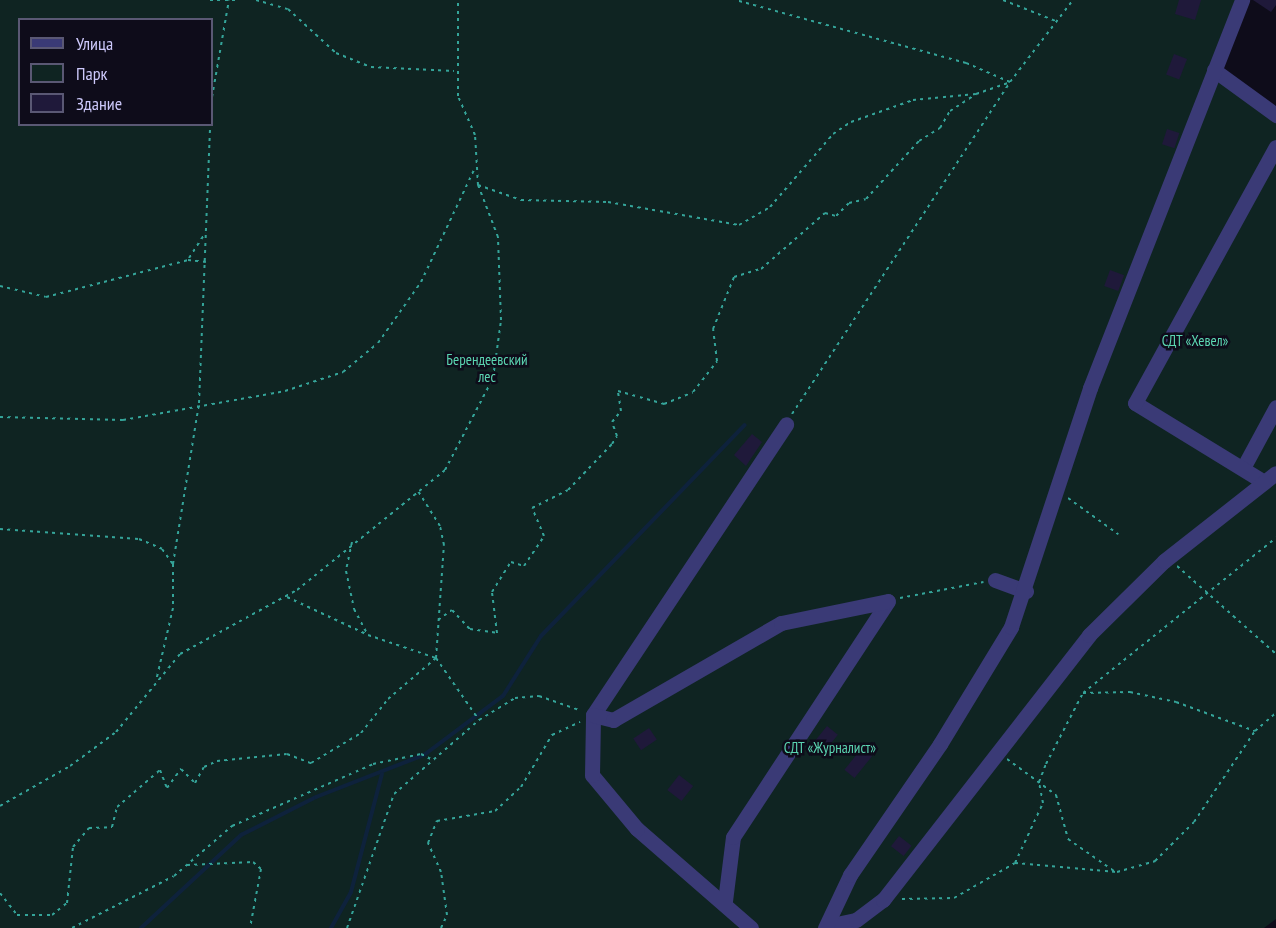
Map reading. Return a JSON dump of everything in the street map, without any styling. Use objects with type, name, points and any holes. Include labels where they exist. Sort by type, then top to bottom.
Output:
[{"type":"lane","points":[[826,927],[849,875],[940,744],[1011,627],[1026,591],[1090,388],[1242,0]]},
{"type":"lane","points":[[1214,70],[1276,115]]},
{"type":"lane","points":[[1270,478],[1243,468],[1135,403],[1276,147]]},
{"type":"lane","points":[[1243,468],[1276,407]]},
{"type":"lane","points":[[752,928],[725,902],[637,829],[592,775],[593,715],[786,424]]},
{"type":"lane","points":[[826,927],[856,920],[882,900],[995,751],[1089,635],[1164,561],[1270,478]]},
{"type":"lane","points":[[995,580],[1026,591]]},
{"type":"lane","points":[[593,715],[613,720],[781,623],[888,601]]},
{"type":"lane","points":[[725,902],[733,837],[888,601]]},
{"type":"path","points":[[210,0],[235,0]]},
{"type":"path","points":[[256,0],[288,9],[336,52],[371,67],[454,72]]},
{"type":"path","points":[[0,806],[116,732],[180,654],[286,597],[352,541],[445,470],[500,355],[498,237],[478,185],[475,135],[458,96],[454,72],[458,0]]},
{"type":"path","points":[[736,0],[966,63],[1010,82]]},
{"type":"path","points":[[1003,0],[1058,22]]},
{"type":"path","points":[[786,424],[1010,82],[1073,0]]},
{"type":"path","points":[[213,91],[229,1]]},
{"type":"path","points":[[438,620],[452,610],[470,629],[497,633],[492,592],[511,562],[524,566],[544,536],[532,508],[568,490],[612,444],[617,436],[612,422],[621,411],[618,392],[664,404],[693,392],[717,361],[713,329],[734,277],[761,269],[825,213],[836,216],[849,203],[866,199],[919,141],[940,128],[950,111],[976,94],[1010,82]]},
{"type":"path","points":[[478,185],[521,200],[608,202],[739,225],[770,207],[833,134],[851,122],[913,100],[976,94]]},
{"type":"path","points":[[156,681],[173,608],[173,564],[199,403],[210,126]]},
{"type":"path","points":[[0,417],[123,420],[199,403],[285,391],[343,372],[378,343],[421,282],[476,167]]},
{"type":"path","points":[[188,260],[207,231]]},
{"type":"path","points":[[0,286],[46,297],[188,260],[206,262]]},
{"type":"path","points":[[418,490],[440,526],[444,545],[436,658],[478,720]]},
{"type":"path","points":[[1058,491],[1118,534]]},
{"type":"path","points":[[0,529],[140,539],[162,549],[173,564]]},
{"type":"path","points":[[1015,863],[1042,803],[1039,782],[1083,693],[1276,538]]},
{"type":"path","points":[[352,541],[346,570],[354,609],[368,635]]},
{"type":"path","points":[[1164,561],[1209,594],[1276,654]]},
{"type":"path","points":[[888,601],[995,580]]},
{"type":"path","points":[[286,597],[368,635],[436,658]]},
{"type":"path","points":[[0,893],[16,915],[52,915],[67,903],[73,847],[88,828],[112,827],[117,807],[160,770],[167,788],[181,769],[195,783],[204,767],[217,761],[287,754],[311,763],[361,733],[388,699],[436,658]]},
{"type":"path","points":[[1083,693],[1130,692],[1164,700],[1255,731]]},
{"type":"path","points":[[347,928],[394,794],[431,759],[478,720],[515,698],[540,696],[593,715]]},
{"type":"path","points":[[882,900],[954,898],[1015,863],[1117,872],[1155,861],[1194,822],[1255,731],[1276,713]]},
{"type":"path","points":[[441,928],[447,915],[441,872],[428,843],[437,821],[495,811],[520,787],[552,735],[593,715]]},
{"type":"path","points":[[995,751],[1056,795],[1068,840],[1117,872]]},
{"type":"path","points":[[72,928],[187,865],[232,826],[372,764],[421,754],[431,759]]},
{"type":"path","points":[[187,865],[254,862],[261,869],[250,928]]},
{"type":"green space","name":"Берендеевский лес","points":[[0,0],[1242,0],[1214,70],[1276,115],[1276,919],[1264,928],[0,928]]},
{"type":"building","points":[[1179,0],[1201,0],[1195,20],[1175,14]]},
{"type":"building","points":[[1253,0],[1276,0],[1276,5],[1271,12]]},
{"type":"building","points":[[1174,54],[1187,59],[1179,80],[1166,75]]},
{"type":"building","points":[[1167,129],[1179,133],[1174,148],[1162,144]]},
{"type":"building","points":[[1110,270],[1124,275],[1118,291],[1104,286]]},
{"type":"building","points":[[752,434],[762,442],[746,466],[734,455]]},
{"type":"building","points":[[827,726],[838,735],[822,755],[811,746]]},
{"type":"building","points":[[649,728],[657,740],[641,750],[633,739]]},
{"type":"building","points":[[862,748],[872,756],[854,778],[844,770]]},
{"type":"building","points":[[679,775],[693,786],[681,801],[667,790]]},
{"type":"building","points":[[899,836],[912,846],[904,856],[891,846]]},
{"type":"waterway","points":[[141,928],[241,835],[316,797],[424,755],[503,696],[541,636],[745,425]]},
{"type":"waterway","points":[[331,928],[351,892],[382,774]]},
{"type":"park label","name":"СДТ «Хевел»","points":[[1195,341]]},
{"type":"park label","name":"СДТ «Журналист»","points":[[830,748]]}]
